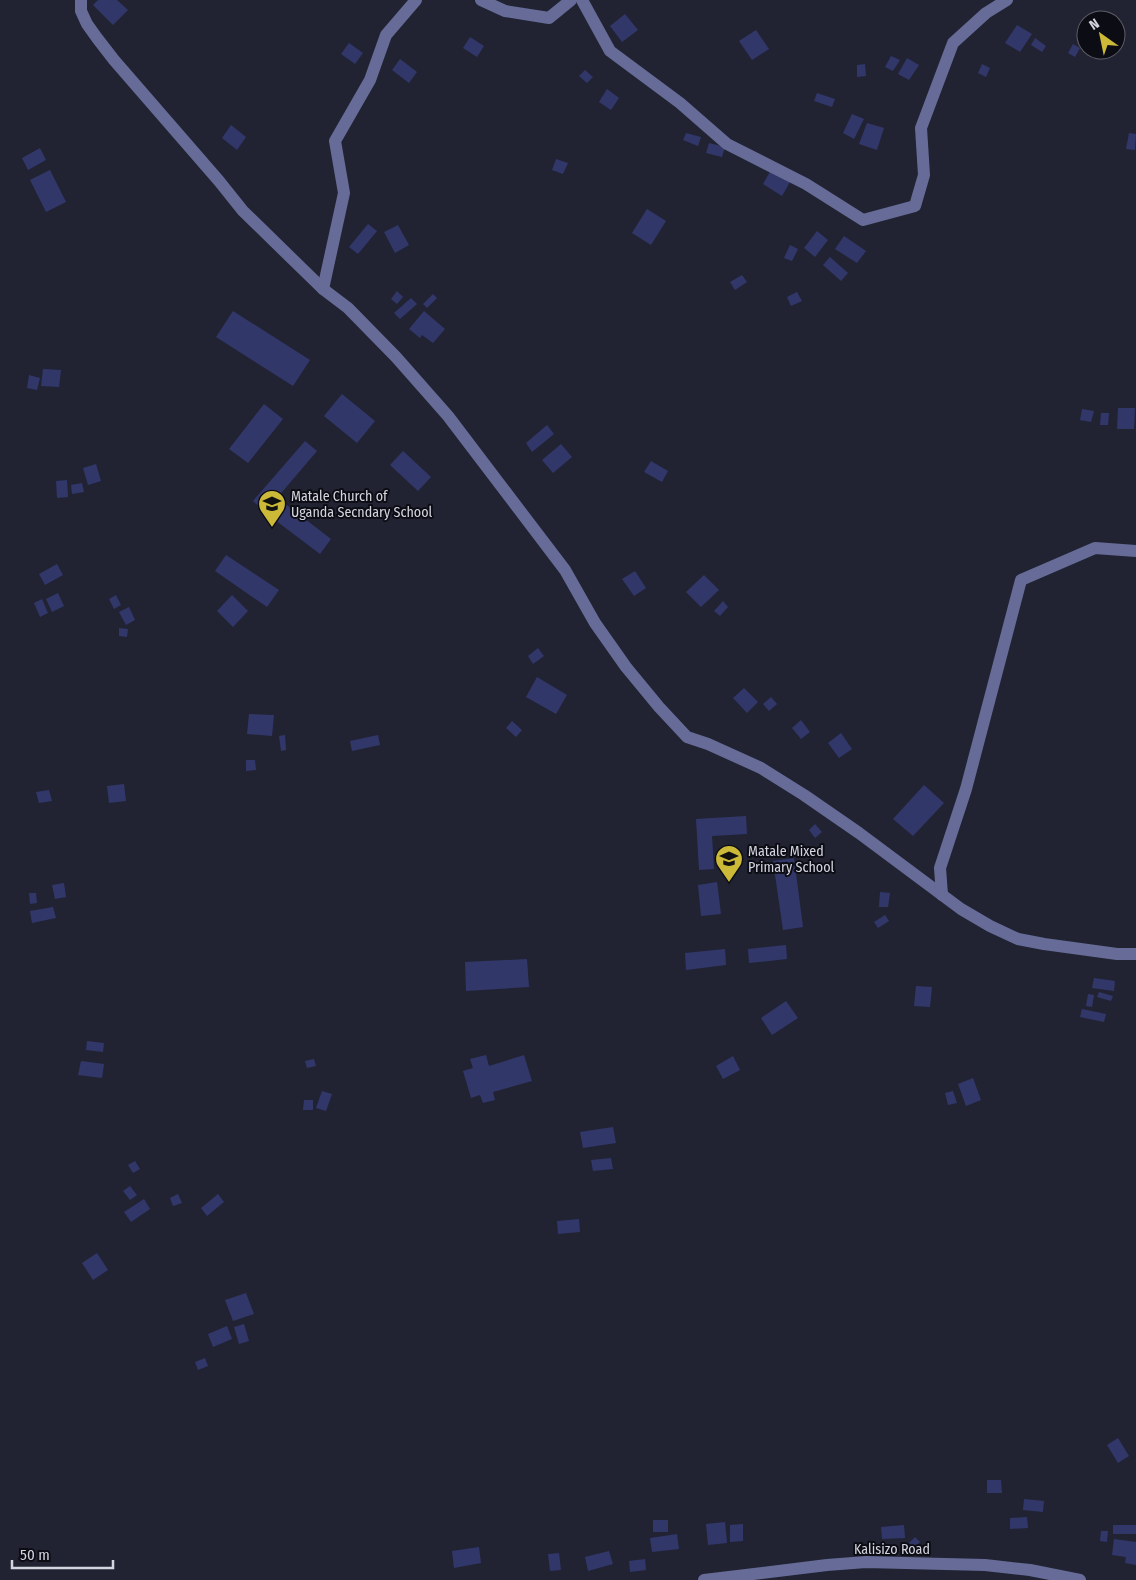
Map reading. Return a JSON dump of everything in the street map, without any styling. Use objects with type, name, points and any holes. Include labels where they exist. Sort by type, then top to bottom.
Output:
[{"type":"street","points":[[81,0],[81,11],[87,24],[114,60],[243,211],[323,289],[354,314],[396,356],[448,416],[565,570],[595,623],[626,667],[687,737],[708,744],[761,768],[804,795],[961,909],[982,922],[1018,939],[1071,949],[1136,954]]},
{"type":"street","points":[[323,289],[344,193],[335,141],[370,80],[386,35],[416,0]]},
{"type":"street","points":[[481,0],[506,11],[549,18],[571,0]]},
{"type":"street","points":[[582,0],[610,51],[680,103],[727,144],[806,184],[863,220],[915,206],[924,175],[921,128],[953,43],[986,13],[1007,0]]},
{"type":"street","points":[[942,895],[940,868],[966,789],[1021,580],[1095,548],[1136,551]]},
{"type":"street","name":"Kalisizo Road","points":[[704,1580],[866,1562],[985,1566],[1030,1570],[1080,1580]]},
{"type":"building","points":[[98,0],[117,0],[128,10],[113,25],[93,5]]},
{"type":"building","points":[[625,14],[638,30],[622,42],[610,26]]},
{"type":"building","points":[[1017,25],[1032,34],[1020,52],[1005,43]]},
{"type":"building","points":[[756,30],[769,49],[752,60],[739,41]]},
{"type":"building","points":[[470,37],[484,46],[477,57],[463,48]]},
{"type":"building","points":[[1035,38],[1046,46],[1042,52],[1031,45]]},
{"type":"building","points":[[349,43],[363,53],[355,64],[341,54]]},
{"type":"building","points":[[1073,44],[1076,46],[1075,57],[1068,53]]},
{"type":"building","points":[[891,56],[900,60],[893,71],[885,67]]},
{"type":"building","points":[[907,58],[919,65],[909,80],[898,74]]},
{"type":"building","points":[[400,59],[417,72],[409,83],[392,70]]},
{"type":"building","points":[[865,64],[866,76],[857,77],[857,65]]},
{"type":"building","points":[[982,64],[990,68],[986,77],[978,73]]},
{"type":"building","points":[[585,70],[593,77],[587,83],[579,76]]},
{"type":"building","points":[[607,89],[619,98],[611,110],[599,102]]},
{"type":"building","points":[[817,93],[835,99],[832,107],[814,101]]},
{"type":"building","points":[[852,114],[864,119],[854,139],[843,133]]},
{"type":"building","points":[[867,123],[884,128],[877,150],[859,144]]},
{"type":"building","points":[[231,125],[246,137],[237,150],[222,138]]},
{"type":"building","points":[[686,133],[701,137],[698,146],[683,140]]},
{"type":"building","points":[[1129,133],[1136,134],[1135,150],[1126,149]]},
{"type":"building","points":[[709,143],[725,147],[722,157],[706,153]]},
{"type":"building","points":[[40,148],[46,160],[28,170],[22,158]]},
{"type":"building","points":[[556,159],[568,163],[563,174],[552,170]]},
{"type":"building","points":[[50,170],[66,202],[46,212],[30,180]]},
{"type":"building","points":[[771,170],[790,182],[782,196],[763,184]]},
{"type":"building","points":[[647,209],[666,221],[651,245],[632,233]]},
{"type":"building","points":[[368,224],[377,231],[358,254],[349,247]]},
{"type":"building","points":[[398,225],[409,245],[395,253],[384,232]]},
{"type":"building","points":[[817,231],[828,240],[815,257],[804,248]]},
{"type":"building","points":[[844,236],[866,251],[857,263],[835,249]]},
{"type":"building","points":[[790,245],[798,249],[792,261],[784,258]]},
{"type":"building","points":[[830,257],[848,273],[841,281],[823,265]]},
{"type":"building","points":[[742,275],[747,282],[735,290],[730,282]]},
{"type":"building","points":[[397,291],[403,297],[397,304],[391,299]]},
{"type":"building","points":[[797,292],[802,301],[791,306],[787,297]]},
{"type":"building","points":[[433,294],[437,298],[427,308],[423,304]]},
{"type":"building","points":[[411,298],[417,304],[400,319],[394,313]]},
{"type":"building","points":[[233,311],[310,360],[293,386],[216,337]]},
{"type":"building","points":[[424,311],[445,329],[433,343],[422,335],[420,338],[409,329]]},
{"type":"building","points":[[43,369],[61,370],[59,387],[41,386]]},
{"type":"building","points":[[29,375],[40,378],[37,390],[27,388]]},
{"type":"building","points":[[342,394],[375,421],[357,443],[324,416]]},
{"type":"building","points":[[264,404],[283,419],[248,463],[229,449]]},
{"type":"building","points":[[1118,408],[1135,408],[1134,429],[1117,429]]},
{"type":"building","points":[[1082,409],[1094,411],[1091,422],[1080,420]]},
{"type":"building","points":[[1101,413],[1109,413],[1108,425],[1100,425]]},
{"type":"building","points":[[547,425],[554,434],[532,452],[526,443]]},
{"type":"building","points":[[305,441],[317,451],[265,512],[253,501]]},
{"type":"building","points":[[561,444],[572,457],[553,473],[542,460]]},
{"type":"building","points":[[403,451],[431,477],[418,491],[390,465]]},
{"type":"building","points":[[651,461],[668,471],[662,482],[644,472]]},
{"type":"building","points":[[96,464],[101,481],[88,485],[83,468]]},
{"type":"building","points":[[67,480],[68,497],[57,498],[56,481]]},
{"type":"building","points":[[82,483],[84,492],[72,494],[71,485]]},
{"type":"building","points":[[283,502],[331,539],[320,554],[271,517]]},
{"type":"building","points":[[226,555],[279,590],[267,607],[215,571]]},
{"type":"building","points":[[57,564],[63,575],[45,585],[39,574]]},
{"type":"building","points":[[635,571],[646,588],[634,596],[622,579]]},
{"type":"building","points":[[704,575],[719,590],[701,607],[686,592]]},
{"type":"building","points":[[58,593],[64,606],[52,612],[46,599]]},
{"type":"building","points":[[116,595],[121,605],[114,609],[109,599]]},
{"type":"building","points":[[232,595],[248,611],[233,627],[217,611]]},
{"type":"building","points":[[42,599],[48,613],[40,617],[34,603]]},
{"type":"building","points":[[723,601],[728,607],[720,616],[714,611]]},
{"type":"building","points":[[129,607],[135,620],[126,625],[119,612]]},
{"type":"building","points":[[119,628],[128,629],[127,637],[119,636]]},
{"type":"building","points":[[538,648],[544,656],[533,664],[528,656]]},
{"type":"building","points":[[537,677],[567,695],[556,714],[526,697]]},
{"type":"building","points":[[744,688],[758,702],[747,713],[733,698]]},
{"type":"building","points":[[771,697],[777,704],[769,711],[763,704]]},
{"type":"building","points":[[249,714],[274,715],[272,736],[247,734]]},
{"type":"building","points":[[801,720],[810,732],[801,739],[792,728]]},
{"type":"building","points":[[512,721],[522,730],[516,737],[506,728]]},
{"type":"building","points":[[841,733],[852,749],[839,758],[828,743]]},
{"type":"building","points":[[285,735],[286,750],[281,751],[279,736]]},
{"type":"building","points":[[378,735],[380,745],[352,751],[350,741]]},
{"type":"building","points":[[246,760],[255,760],[256,770],[246,771]]},
{"type":"building","points":[[124,784],[126,801],[109,803],[107,786]]},
{"type":"building","points":[[924,785],[944,803],[913,836],[893,819]]},
{"type":"building","points":[[49,790],[52,801],[39,803],[36,792]]},
{"type":"building","points":[[746,816],[747,834],[712,836],[714,869],[699,870],[696,819]]},
{"type":"building","points":[[815,824],[822,832],[815,838],[809,830]]},
{"type":"building","points":[[794,858],[803,927],[783,930],[773,861]]},
{"type":"building","points":[[717,882],[721,914],[701,916],[698,885]]},
{"type":"building","points":[[64,883],[66,897],[55,899],[52,885]]},
{"type":"building","points":[[880,892],[890,893],[888,907],[879,907]]},
{"type":"building","points":[[29,893],[36,893],[37,903],[30,904]]},
{"type":"building","points":[[53,907],[56,918],[32,923],[30,911]]},
{"type":"building","points":[[885,915],[889,921],[878,928],[874,922]]},
{"type":"building","points":[[786,945],[787,959],[749,963],[748,949]]},
{"type":"building","points":[[725,949],[726,965],[686,970],[685,953]]},
{"type":"building","points":[[527,959],[529,987],[466,991],[465,962]]},
{"type":"building","points":[[1094,978],[1115,981],[1114,991],[1092,988]]},
{"type":"building","points":[[916,986],[932,987],[930,1007],[914,1006]]},
{"type":"building","points":[[1099,992],[1113,996],[1111,1001],[1097,997]]},
{"type":"building","points":[[1088,994],[1094,995],[1092,1007],[1086,1006]]},
{"type":"building","points":[[786,1001],[798,1018],[772,1035],[761,1018]]},
{"type":"building","points":[[1082,1009],[1106,1014],[1104,1022],[1080,1017]]},
{"type":"building","points":[[87,1041],[104,1043],[103,1052],[86,1050]]},
{"type":"building","points":[[486,1055],[489,1066],[524,1055],[532,1081],[493,1092],[495,1100],[483,1103],[480,1095],[471,1098],[463,1071],[473,1068],[470,1059]]},
{"type":"building","points":[[733,1056],[740,1070],[723,1079],[716,1066]]},
{"type":"building","points":[[314,1059],[316,1066],[307,1068],[305,1061]]},
{"type":"building","points":[[81,1061],[104,1064],[102,1078],[78,1075]]},
{"type":"building","points":[[973,1078],[981,1100],[966,1106],[958,1084]]},
{"type":"building","points":[[322,1091],[332,1094],[326,1111],[316,1108]]},
{"type":"building","points":[[953,1091],[957,1103],[948,1105],[945,1093]]},
{"type":"building","points":[[304,1100],[313,1100],[313,1110],[303,1110]]},
{"type":"building","points":[[613,1127],[616,1143],[583,1148],[580,1132]]},
{"type":"building","points":[[611,1158],[613,1169],[593,1171],[591,1160]]},
{"type":"building","points":[[135,1161],[140,1169],[133,1173],[128,1165]]},
{"type":"building","points":[[130,1186],[137,1195],[130,1200],[123,1191]]},
{"type":"building","points":[[178,1194],[182,1203],[173,1206],[170,1198]]},
{"type":"building","points":[[218,1194],[224,1202],[207,1216],[201,1208]]},
{"type":"building","points":[[144,1199],[150,1209],[131,1222],[124,1212]]},
{"type":"building","points":[[579,1219],[580,1232],[558,1234],[557,1221]]},
{"type":"building","points":[[97,1253],[108,1270],[93,1280],[82,1263]]},
{"type":"building","points":[[246,1293],[254,1314],[233,1321],[225,1300]]},
{"type":"building","points":[[244,1324],[249,1341],[239,1344],[234,1327]]},
{"type":"building","points":[[227,1326],[232,1339],[213,1347],[208,1334]]},
{"type":"building","points":[[205,1358],[208,1366],[198,1370],[195,1362]]},
{"type":"building","points":[[1118,1438],[1129,1456],[1118,1463],[1107,1445]]},
{"type":"building","points":[[987,1480],[1001,1480],[1002,1493],[987,1493]]},
{"type":"building","points":[[1024,1499],[1044,1501],[1043,1512],[1023,1510]]},
{"type":"building","points":[[1027,1517],[1028,1528],[1010,1529],[1010,1518]]},
{"type":"building","points":[[653,1520],[668,1520],[668,1532],[653,1532]]},
{"type":"building","points":[[725,1522],[727,1543],[708,1545],[706,1524]]},
{"type":"building","points":[[743,1524],[743,1541],[730,1542],[730,1525]]},
{"type":"building","points":[[904,1525],[905,1538],[882,1539],[881,1527]]},
{"type":"building","points":[[1113,1525],[1136,1525],[1136,1534],[1113,1534]]},
{"type":"building","points":[[1101,1531],[1108,1531],[1107,1542],[1100,1541]]},
{"type":"building","points":[[677,1534],[679,1549],[652,1552],[650,1538]]},
{"type":"building","points":[[915,1537],[920,1542],[914,1548],[909,1543]]},
{"type":"building","points":[[1114,1539],[1136,1542],[1136,1565],[1125,1563],[1126,1557],[1112,1555]]},
{"type":"building","points":[[479,1547],[481,1563],[454,1568],[452,1551]]},
{"type":"building","points":[[609,1551],[613,1564],[588,1571],[585,1557]]},
{"type":"building","points":[[559,1553],[561,1570],[550,1571],[548,1554]]},
{"type":"building","points":[[645,1559],[646,1570],[630,1572],[629,1561]]},
{"type":"place","name":"Matale Church of Uganda Secndary School","points":[[272,528]]},
{"type":"place","name":"Matale Mixed Primary School","points":[[729,883]]}]
